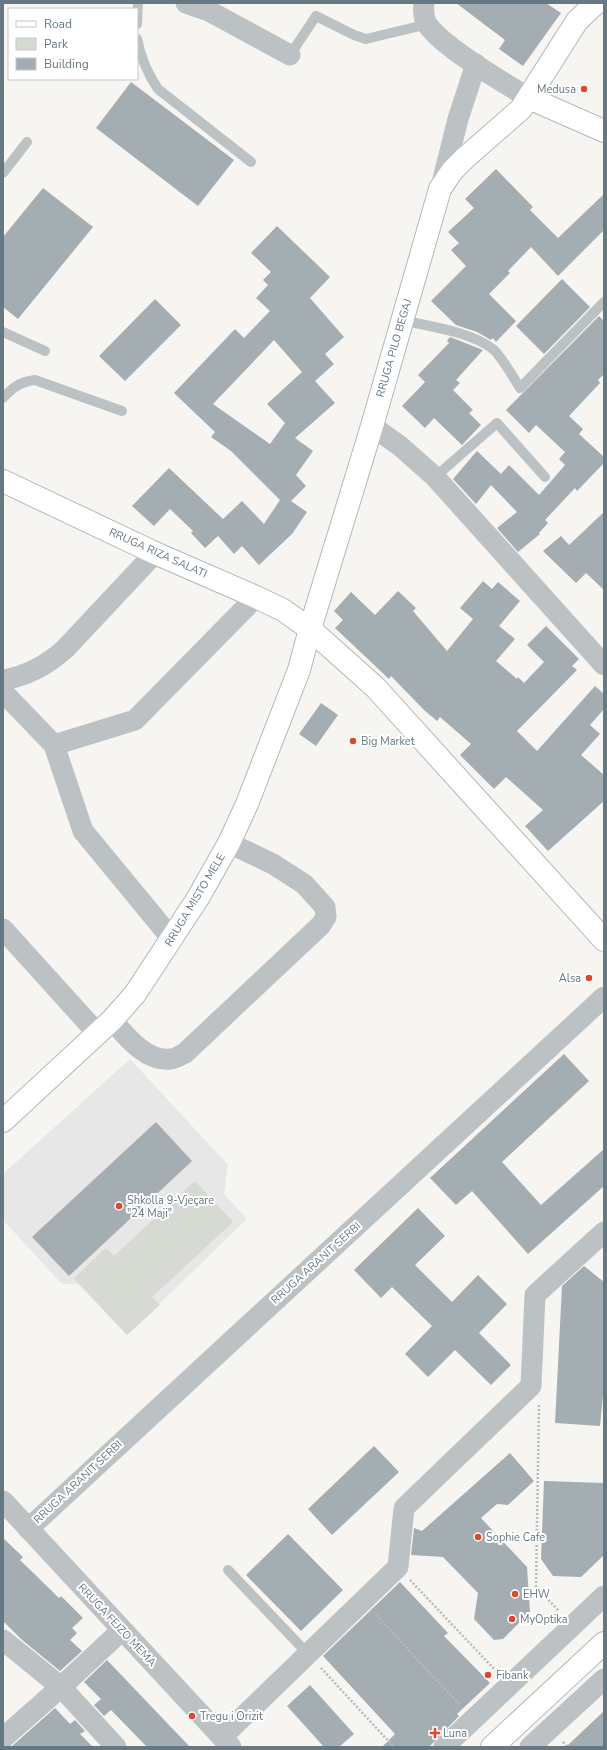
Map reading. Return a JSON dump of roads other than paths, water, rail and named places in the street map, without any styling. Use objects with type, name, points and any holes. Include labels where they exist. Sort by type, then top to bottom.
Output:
[{"type":"street","points":[[186,3],[209,11],[290,55]]},
{"type":"street","points":[[424,3],[423,12],[428,24],[454,49],[529,98],[604,131]]},
{"type":"street","name":"RRUGA PILO BEGAJ","points":[[310,629],[372,426],[401,320],[440,189],[452,171],[510,119],[529,98],[577,21],[596,3]]},
{"type":"street","points":[[440,189],[458,119],[476,64]]},
{"type":"street","points":[[372,426],[400,446],[435,478],[604,665]]},
{"type":"street","name":"RRUGA RIZA SALATI","points":[[3,481],[155,553],[283,610],[310,629],[374,687],[604,940]]},
{"type":"street","points":[[3,680],[22,676],[51,662],[155,553]]},
{"type":"street","points":[[54,745],[135,720],[256,597]]},
{"type":"street","name":"RRUGA MISTO MELE","points":[[6,1112],[105,1027],[134,994],[172,938],[229,843],[247,804],[283,715],[299,670],[310,629]]},
{"type":"street","points":[[3,692],[54,745],[83,831],[172,938]]},
{"type":"street","points":[[3,929],[105,1027],[129,1039],[142,1050],[156,1058],[171,1059],[185,1053],[321,925],[326,917],[325,907],[304,884],[272,864],[229,843]]},
{"type":"street","name":"RRUGA ARANIT SERBI","points":[[28,1528],[604,997]]},
{"type":"street","points":[[227,1742],[308,1654],[398,1567],[404,1508],[531,1386],[535,1295],[604,1232]]},
{"type":"street","name":"RRUGA FEJZO MEMA","points":[[3,1501],[227,1742]]},
{"type":"street","points":[[444,1747],[604,1596]]},
{"type":"street","points":[[3,1738],[61,1687],[122,1630]]},
{"type":"street","points":[[3,1640],[61,1687],[116,1747]]},
{"type":"street","points":[[492,1747],[604,1643]]},
{"type":"street","points":[[530,1747],[604,1679]]},
{"type":"lane","points":[[290,55],[316,16],[354,35],[366,39],[428,24]]},
{"type":"lane","points":[[138,44],[140,54],[148,74],[158,89],[251,162]]},
{"type":"lane","points":[[3,174],[27,142]]},
{"type":"lane","points":[[401,320],[448,330],[472,338],[494,350],[520,388],[604,302]]},
{"type":"lane","points":[[3,332],[45,351]]},
{"type":"lane","points":[[3,398],[12,388],[23,382],[35,380],[122,411]]},
{"type":"lane","points":[[435,478],[497,422],[545,477]]},
{"type":"lane","points":[[228,1570],[308,1654]]},
{"type":"place","name":"Medusa","points":[[584,89]]},
{"type":"place","name":"Big Market","points":[[353,741]]},
{"type":"place","name":"Alsa","points":[[589,978]]},
{"type":"place","name":"Shkolla 9-Vjeçare \"24 Maji\"","points":[[119,1206]]},
{"type":"place","name":"Sophie Cafe","points":[[478,1537]]},
{"type":"place","name":"EHW","points":[[515,1594]]},
{"type":"place","name":"MyOptika","points":[[512,1619]]},
{"type":"place","name":"Fibank","points":[[488,1675]]},
{"type":"place","name":"Tregu i Orizit","points":[[192,1716]]},
{"type":"place","name":"Luna","points":[[435,1733]]}]
